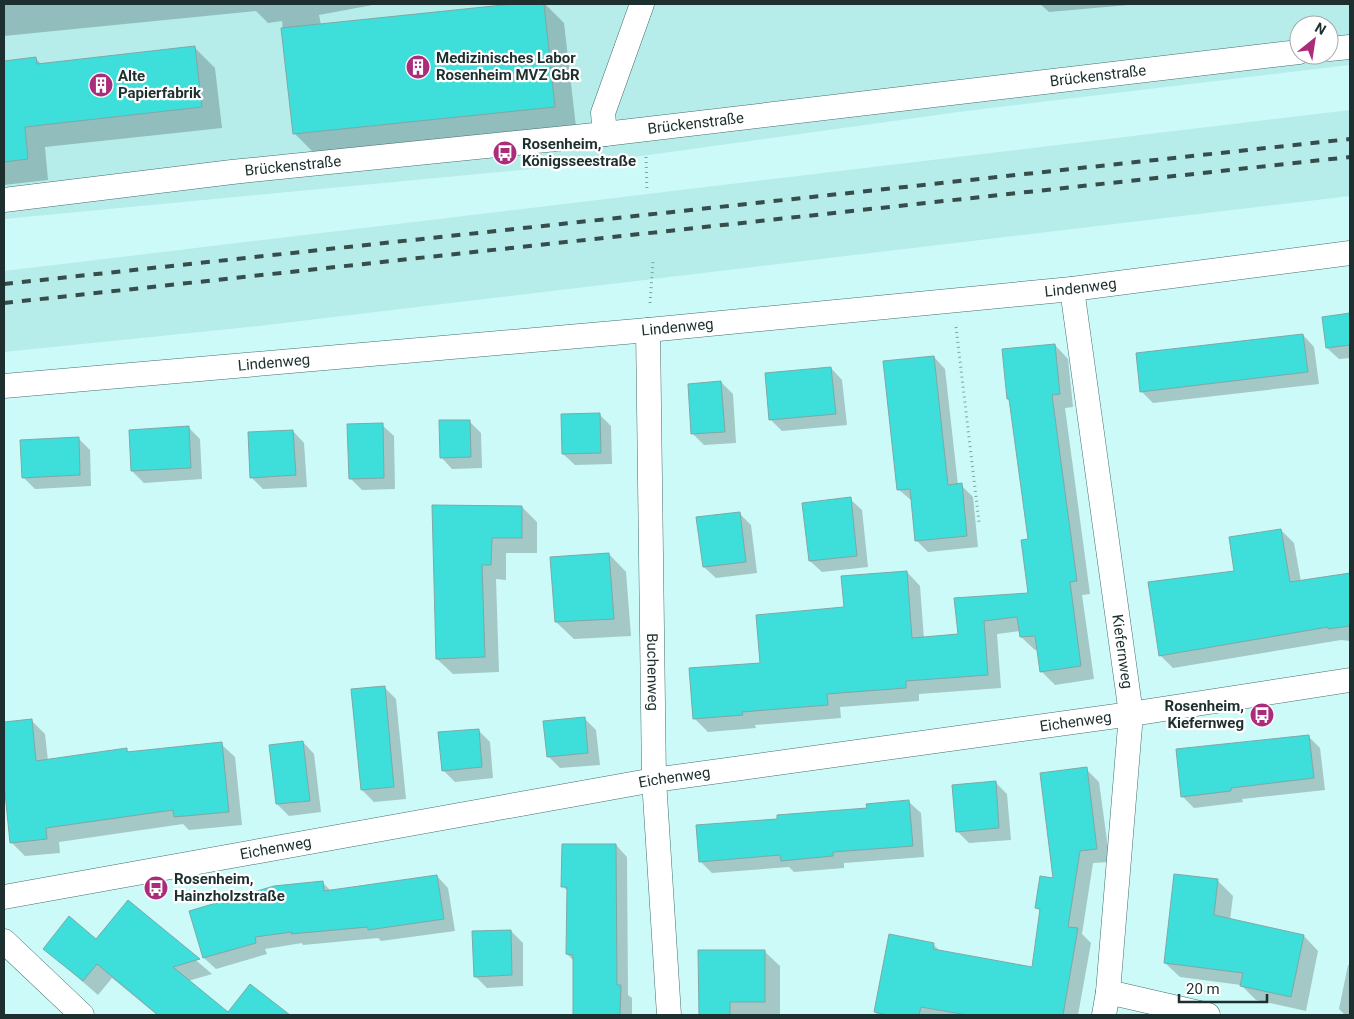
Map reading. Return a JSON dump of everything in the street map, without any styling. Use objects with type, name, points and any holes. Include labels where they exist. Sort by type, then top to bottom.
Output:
[{"type":"street","points":[[605,134],[603,113],[642,4]]},
{"type":"street","name":"Brückenstraße","points":[[4,200],[232,172],[605,134],[1289,53]]},
{"type":"street","name":"Lindenweg","points":[[4,386],[648,330],[1072,289],[1350,253]]},
{"type":"street","name":"Kiefernweg","points":[[1072,289],[1131,714],[1108,992],[1104,1015]]},
{"type":"street","name":"Buchenweg","points":[[648,330],[654,780],[669,1015]]},
{"type":"street","name":"Eichenweg","points":[[4,897],[654,780],[1131,714],[1350,680]]},
{"type":"street","points":[[4,941],[82,1015]]},
{"type":"street","points":[[1108,992],[1208,1015]]},
{"type":"path","points":[[644,129],[647,191]]},
{"type":"path","points":[[648,330],[652,261]]},
{"type":"path","points":[[952,300],[979,522]]},
{"type":"shaded area","points":[[4,4],[1350,4],[1350,65],[966,111],[584,164],[4,219]]},
{"type":"shaded area","points":[[1350,110],[1350,196],[249,327],[4,352],[4,271]]},
{"type":"building","name":"Medizinisches Labor Rosenheim MVZ GbR","points":[[513,4],[544,4],[555,107],[293,134],[281,28]]},
{"type":"building","name":"Alte Papierfabrik","points":[[195,46],[202,107],[25,127],[28,159],[4,162],[4,61],[36,57],[37,64]]},
{"type":"building","points":[[1350,313],[1350,345],[1326,348],[1322,317]]},
{"type":"building","points":[[1303,334],[1308,372],[1140,392],[1136,353]]},
{"type":"building","points":[[1055,344],[1060,394],[1052,395],[1077,581],[1070,582],[1081,666],[1040,672],[1035,636],[1020,637],[1017,617],[984,621],[988,675],[906,681],[906,688],[827,694],[828,705],[742,712],[743,715],[693,719],[689,668],[760,663],[756,615],[844,607],[841,576],[907,571],[912,638],[958,634],[954,598],[1028,593],[1021,540],[1028,539],[1009,399],[1007,399],[1002,349]]},
{"type":"building","points":[[934,356],[948,485],[962,483],[967,536],[915,541],[910,489],[897,490],[883,361]]},
{"type":"building","points":[[831,367],[836,414],[769,420],[765,373]]},
{"type":"building","points":[[721,381],[725,432],[691,434],[688,384]]},
{"type":"building","points":[[600,413],[601,453],[562,454],[561,414]]},
{"type":"building","points":[[439,420],[470,420],[471,457],[440,458]]},
{"type":"building","points":[[383,423],[384,478],[349,479],[347,424]]},
{"type":"building","points":[[189,426],[191,468],[131,471],[129,430]]},
{"type":"building","points":[[293,430],[296,475],[250,478],[248,432]]},
{"type":"building","points":[[79,437],[80,475],[22,478],[20,440]]},
{"type":"building","points":[[851,497],[857,556],[809,561],[802,503]]},
{"type":"building","points":[[432,505],[522,506],[522,538],[492,538],[491,565],[482,565],[485,657],[436,659]]},
{"type":"building","points":[[740,512],[746,562],[703,567],[696,517]]},
{"type":"building","points":[[1281,529],[1290,582],[1350,573],[1350,626],[1328,629],[1328,627],[1159,656],[1148,582],[1234,571],[1229,537]]},
{"type":"building","points":[[609,553],[614,619],[555,622],[550,557]]},
{"type":"building","points":[[385,686],[394,787],[361,790],[351,689]]},
{"type":"building","points":[[585,717],[588,753],[547,757],[543,721]]},
{"type":"building","points":[[32,719],[36,761],[127,748],[127,752],[222,742],[229,812],[174,817],[173,810],[46,828],[47,839],[10,843],[4,783],[4,722]]},
{"type":"building","points":[[479,729],[482,767],[442,771],[438,732]]},
{"type":"building","points":[[1309,735],[1314,778],[1231,788],[1231,791],[1181,797],[1176,749]]},
{"type":"building","points":[[303,741],[310,801],[276,804],[269,745]]},
{"type":"building","points":[[1087,767],[1097,849],[1080,851],[1068,927],[1078,928],[1063,1015],[967,1015],[921,1007],[919,1015],[888,1015],[874,1012],[889,934],[934,943],[933,949],[1032,967],[1040,909],[1035,908],[1040,876],[1053,878],[1040,773]]},
{"type":"building","points":[[996,781],[999,828],[956,832],[952,785]]},
{"type":"building","points":[[909,800],[913,846],[833,852],[833,856],[781,861],[780,855],[699,862],[696,825],[777,819],[777,815],[867,808],[866,804]]},
{"type":"building","points":[[562,844],[616,844],[617,985],[621,985],[620,1015],[573,1015],[573,955],[566,954],[567,887],[561,887]]},
{"type":"building","points":[[1174,874],[1218,879],[1214,915],[1304,935],[1291,997],[1240,986],[1243,973],[1164,963]]},
{"type":"building","points":[[437,875],[444,919],[368,930],[368,927],[291,934],[292,932],[255,937],[256,943],[203,958],[189,911],[274,886],[323,881],[324,891]]},
{"type":"building","points":[[128,900],[200,959],[173,967],[228,1012],[250,984],[290,1015],[158,1015],[97,964],[83,981],[43,949],[69,916],[96,939]]},
{"type":"building","points":[[511,930],[512,975],[474,977],[472,931]]},
{"type":"building","points":[[698,950],[765,950],[765,1002],[730,1002],[730,1015],[699,1015]]},
{"type":"railway","points":[[4,284],[1350,139]]},
{"type":"railway","points":[[4,303],[1350,157]]},
{"type":"place","name":"Medizinisches Labor Rosenheim MVZ GbR","points":[[418,67]]},
{"type":"place","name":"Alte Papierfabrik","points":[[101,85]]},
{"type":"place","name":"Rosenheim, Königsseestraße","points":[[505,153]]},
{"type":"place","name":"Rosenheim, Kiefernweg","points":[[1262,715]]},
{"type":"place","name":"Rosenheim, Hainzholzstraße","points":[[156,888]]}]
